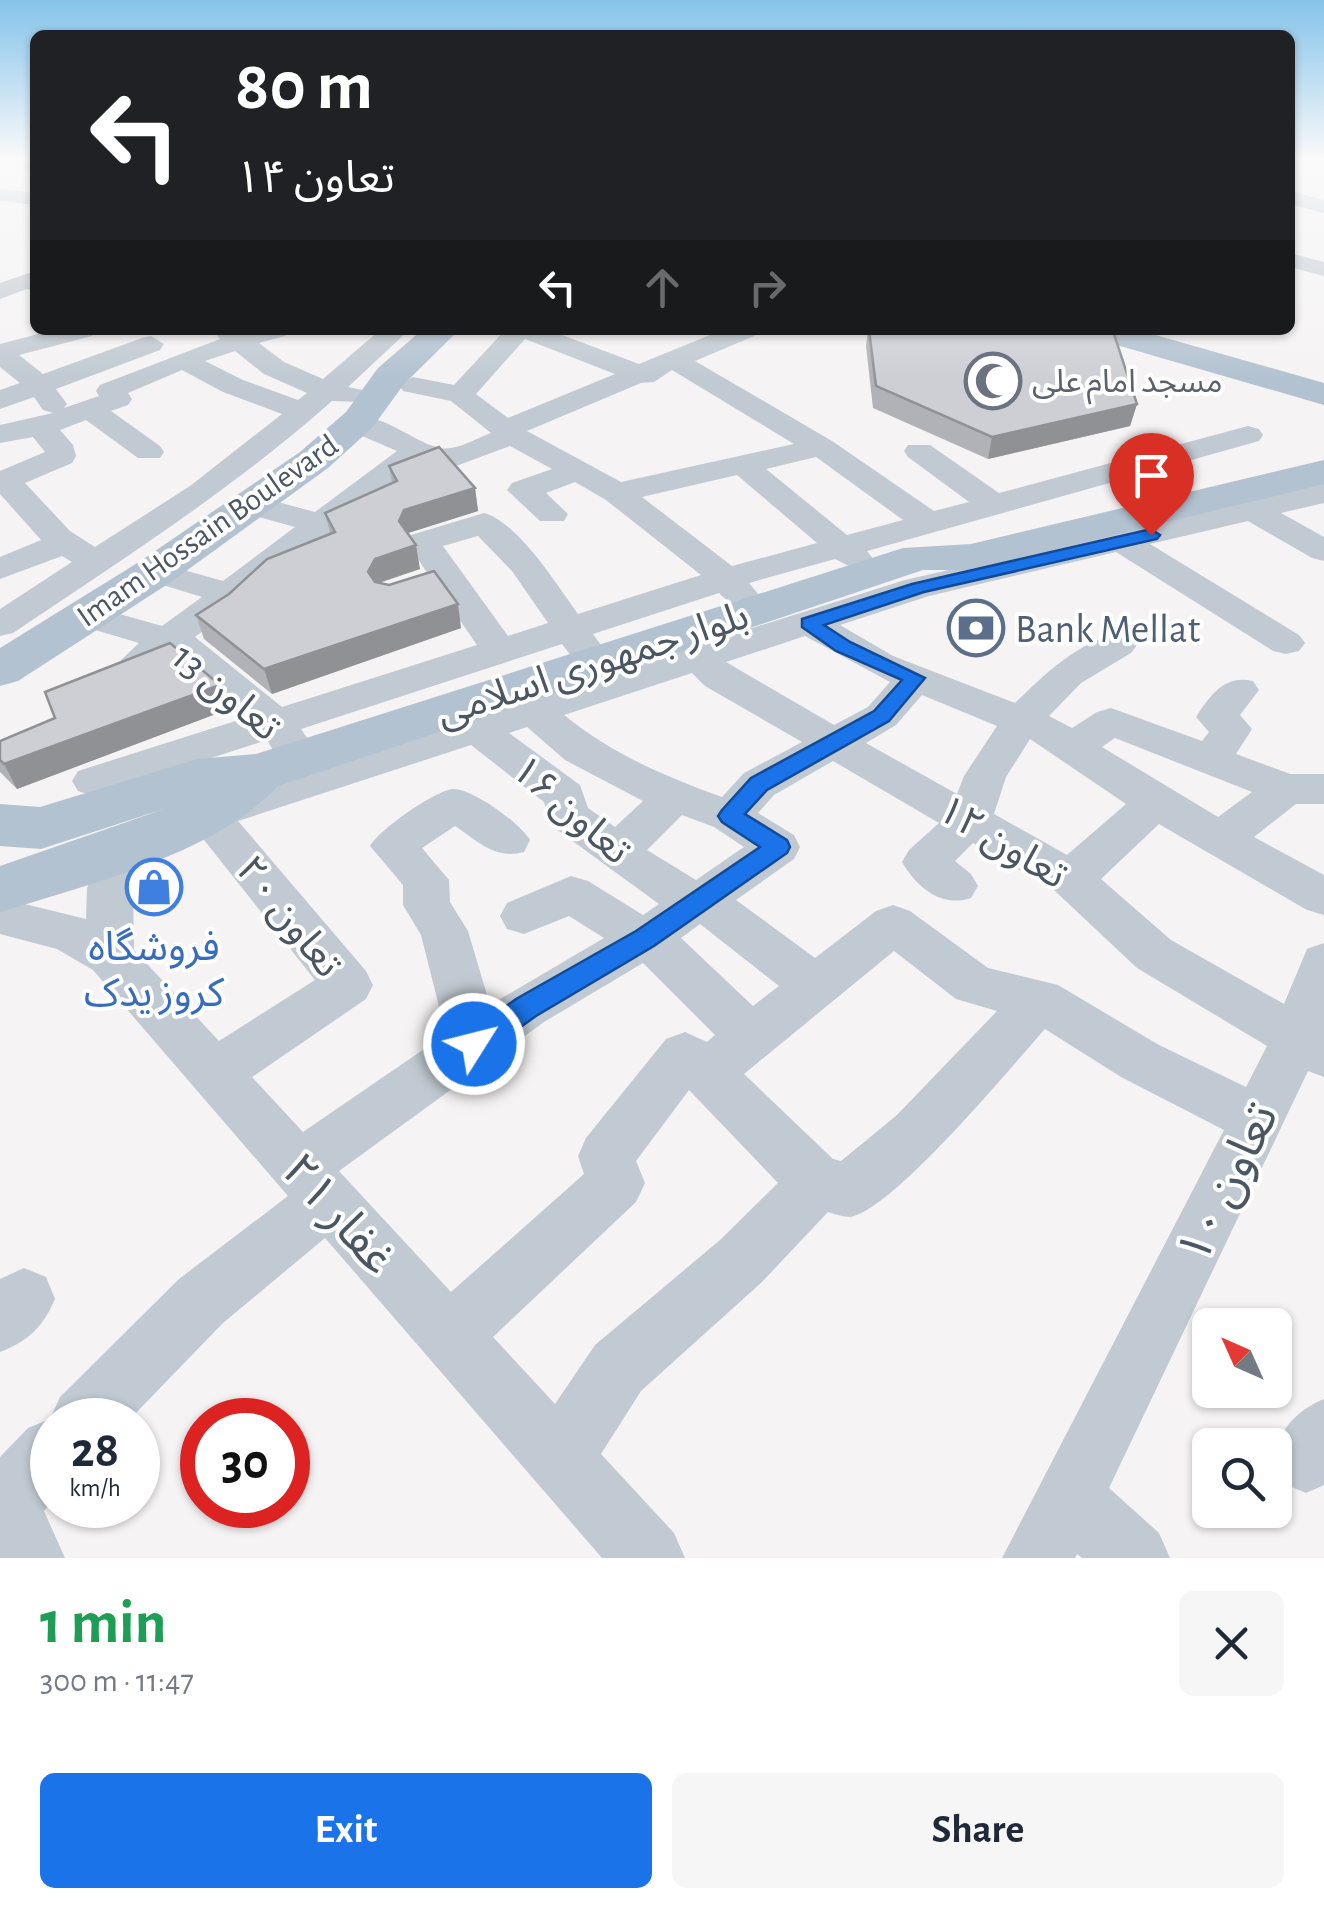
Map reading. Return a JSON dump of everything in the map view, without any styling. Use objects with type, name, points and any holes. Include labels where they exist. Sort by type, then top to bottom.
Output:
[{"type":"main road","points":[[363,414],[412,385],[461,335]]},
{"type":"main road","points":[[1118,335],[1324,394]]},
{"type":"main road","name":"Imam Hossain Boulevard","points":[[0,670],[155,572],[314,460],[363,414],[413,336]]},
{"type":"main road","points":[[1264,379],[1324,406]]},
{"type":"main road","points":[[925,535],[1324,438]]},
{"type":"main road","name":"بلوار جمهوری اسلامی","points":[[188,784],[278,752],[452,704],[582,645],[925,535],[971,556],[1111,534],[1320,492]]},
{"type":"main road","points":[[0,825],[41,828],[188,784]]},
{"type":"main road","points":[[0,888],[126,844],[188,784]]},
{"type":"street","points":[[1295,261],[1324,269]]},
{"type":"street","points":[[0,275],[30,280]]},
{"type":"street","points":[[0,292],[30,282]]},
{"type":"street","points":[[0,337],[30,328]]},
{"type":"street","points":[[31,335],[4,360],[40,386],[65,419],[150,452]]},
{"type":"street","points":[[56,335],[98,364]]},
{"type":"street","points":[[0,400],[171,335]]},
{"type":"street","points":[[460,395],[517,335]]},
{"type":"street","points":[[535,335],[644,376]]},
{"type":"street","points":[[414,456],[456,457],[734,335]]},
{"type":"street","points":[[0,625],[201,493],[315,402],[413,336]]},
{"type":"street","points":[[0,434],[65,419],[118,399],[110,392],[184,361],[243,343]]},
{"type":"street","points":[[218,378],[243,343]]},
{"type":"street","points":[[243,343],[315,402]]},
{"type":"street","points":[[136,664],[414,456],[418,449],[363,414],[218,378],[184,361]]},
{"type":"street","points":[[676,361],[821,446],[925,535]]},
{"type":"street","points":[[412,385],[460,395],[508,433],[617,493],[740,594]]},
{"type":"street","points":[[65,419],[58,445],[61,456],[5,480],[14,510],[98,564]]},
{"type":"street","points":[[742,464],[925,535],[1248,435]]},
{"type":"street","points":[[617,493],[821,446]]},
{"type":"street","points":[[920,451],[925,535]]},
{"type":"street","points":[[552,514],[523,490],[576,471]]},
{"type":"street","points":[[93,780],[188,784],[452,704],[533,711],[918,588],[1111,534],[1254,510],[1320,492]]},
{"type":"street","points":[[250,504],[324,524]]},
{"type":"street","points":[[1254,510],[1324,552]]},
{"type":"street","points":[[500,651],[423,542],[484,524],[524,564],[582,645]]},
{"type":"street","points":[[1111,534],[1286,643]]},
{"type":"street","points":[[0,569],[65,542]]},
{"type":"street","points":[[155,572],[231,594]]},
{"type":"street","points":[[412,588],[447,576]]},
{"type":"street","name":"تعاون 13","points":[[88,616],[177,642],[278,752]]},
{"type":"street","points":[[809,623],[843,646],[1045,730],[1155,802],[1324,897]]},
{"type":"street","points":[[452,704],[500,651],[582,645]]},
{"type":"street","points":[[955,886],[925,862],[970,820],[985,776],[1021,721],[1067,674],[1118,646]]},
{"type":"street","name":"تعاون ۱۲","points":[[699,658],[719,677],[1072,880],[1154,954],[1311,1046]]},
{"type":"street","points":[[730,816],[759,784],[882,716],[915,678]]},
{"type":"street","points":[[1212,760],[1232,729],[1216,717],[1239,690]]},
{"type":"street","name":"تعاون ۱۶","points":[[452,704],[565,796],[567,815],[667,888],[702,900],[816,986]]},
{"type":"street","points":[[105,1398],[313,1183],[474,1044],[526,1008],[645,938],[778,847],[730,816],[642,784],[580,750],[533,711]]},
{"type":"street","points":[[1072,748],[1111,720],[1212,760],[1305,789]]},
{"type":"street","name":"تعاون ۲۰","points":[[188,784],[348,985],[214,1073]]},
{"type":"street","points":[[1219,840],[1305,789]]},
{"type":"street","points":[[617,852],[675,796]]},
{"type":"street","points":[[1072,880],[1155,802]]},
{"type":"street","points":[[474,1044],[444,931],[427,905],[426,880],[392,846],[455,804],[508,840]]},
{"type":"street","points":[[110,956],[110,888],[126,844]]},
{"type":"street","points":[[524,916],[571,894],[645,938],[817,1183],[849,1190],[916,1133],[1040,1000]]},
{"type":"street","name":"غفار ۲۱","points":[[0,916],[70,933],[110,956],[649,1558]]},
{"type":"street","points":[[450,1335],[616,1183],[606,1156],[685,1055],[730,1055],[893,924],[974,985],[1040,1000],[1140,1061],[1258,1120]]},
{"type":"street","name":"تعاون ۱۰","points":[[1038,1558],[1258,1120],[1311,1046],[1324,963]]},
{"type":"street","points":[[559,1458],[618,1368],[741,1261],[817,1183]]},
{"type":"street","points":[[11,1523],[30,1490]]},
{"type":"street","points":[[1068,1498],[1134,1558]]},
{"type":"building","name":"مسجد امام علی","points":[[870,335],[1114,335],[1137,404],[992,437],[876,386]]},
{"type":"building","points":[[439,447],[475,488],[404,510],[399,521],[416,545],[375,559],[368,572],[375,582],[389,585],[434,571],[458,604],[264,669],[196,615],[229,594],[267,559],[335,532],[325,513],[397,481],[389,466]]},
{"type":"building","points":[[170,643],[220,685],[4,764],[0,760],[0,741],[55,718],[45,692]]},
{"type":"place","name":"مسجد امام علی","points":[[993,381]]},
{"type":"place","name":"Bank Mellat","points":[[976,628]]},
{"type":"place","name":"فروشگاه کروز یدک","points":[[154,887]]},
{"type":"route","points":[[474,1044],[526,1008],[645,938],[778,847],[730,816],[759,784],[882,716],[915,678],[843,646],[809,623],[918,588],[1151,535]]}]
